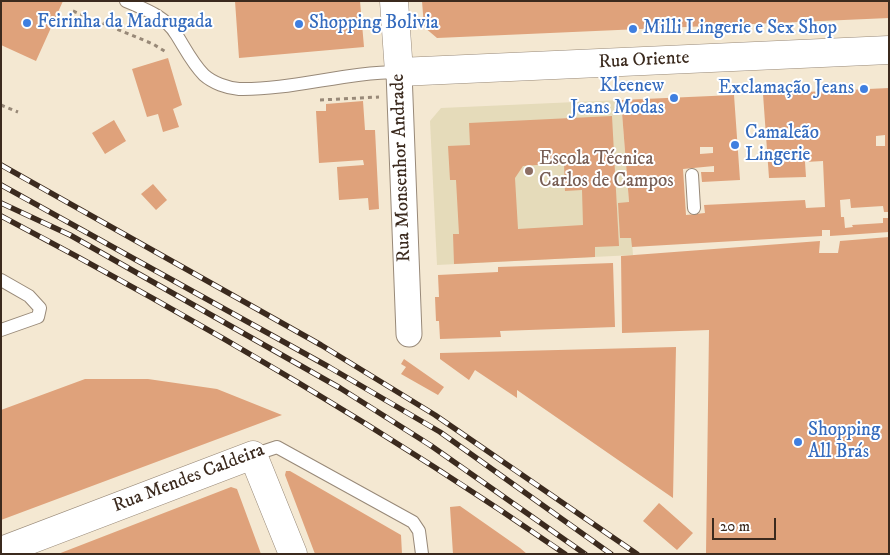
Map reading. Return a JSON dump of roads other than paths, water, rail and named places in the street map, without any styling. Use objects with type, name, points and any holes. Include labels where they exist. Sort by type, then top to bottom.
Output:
[{"type":"main road","name":"Rua Monsenhor Andrade","points":[[394,1],[398,72]]},
{"type":"main road","name":"Rua Oriente","points":[[398,72],[889,50]]},
{"type":"main road","name":"Rua Mendes Caldeira","points":[[1,551],[253,456]]},
{"type":"main road","points":[[253,456],[293,554]]},
{"type":"street","name":"Rua Monsenhor Andrade","points":[[398,72],[409,334]]},
{"type":"lane","points":[[126,1],[157,15],[176,32],[186,51],[205,75],[220,85],[238,89],[398,72]]},
{"type":"lane","points":[[692,176],[694,208]]},
{"type":"lane","points":[[1,280],[29,296],[40,308],[38,317],[1,330]]},
{"type":"lane","name":"Rua Mendes Caldeira","points":[[253,456],[277,447],[412,522],[419,531],[422,554]]},
{"type":"railway","points":[[1,165],[321,345],[435,415],[637,554]]},
{"type":"railway","points":[[1,185],[329,367],[440,432],[611,554]]},
{"type":"railway","points":[[1,203],[70,235],[340,388],[430,445],[585,554]]},
{"type":"railway","points":[[1,216],[146,294],[359,419],[565,554]]},
{"type":"place","name":"Feirinha da Madrugada","points":[[27,23]]},
{"type":"place","name":"Shopping Bolivia","points":[[299,24]]},
{"type":"place","name":"Milli Lingerie e Sex Shop","points":[[633,29]]},
{"type":"place","name":"Exclamação Jeans","points":[[864,89]]},
{"type":"place","name":"Kleenew Jeans Modas","points":[[674,98]]},
{"type":"place","name":"Camaleão Lingerie","points":[[735,145]]},
{"type":"place","name":"Escola Técnica Carlos de Campos","points":[[529,171]]},
{"type":"place","name":"Shopping All Brás","points":[[798,442]]}]
